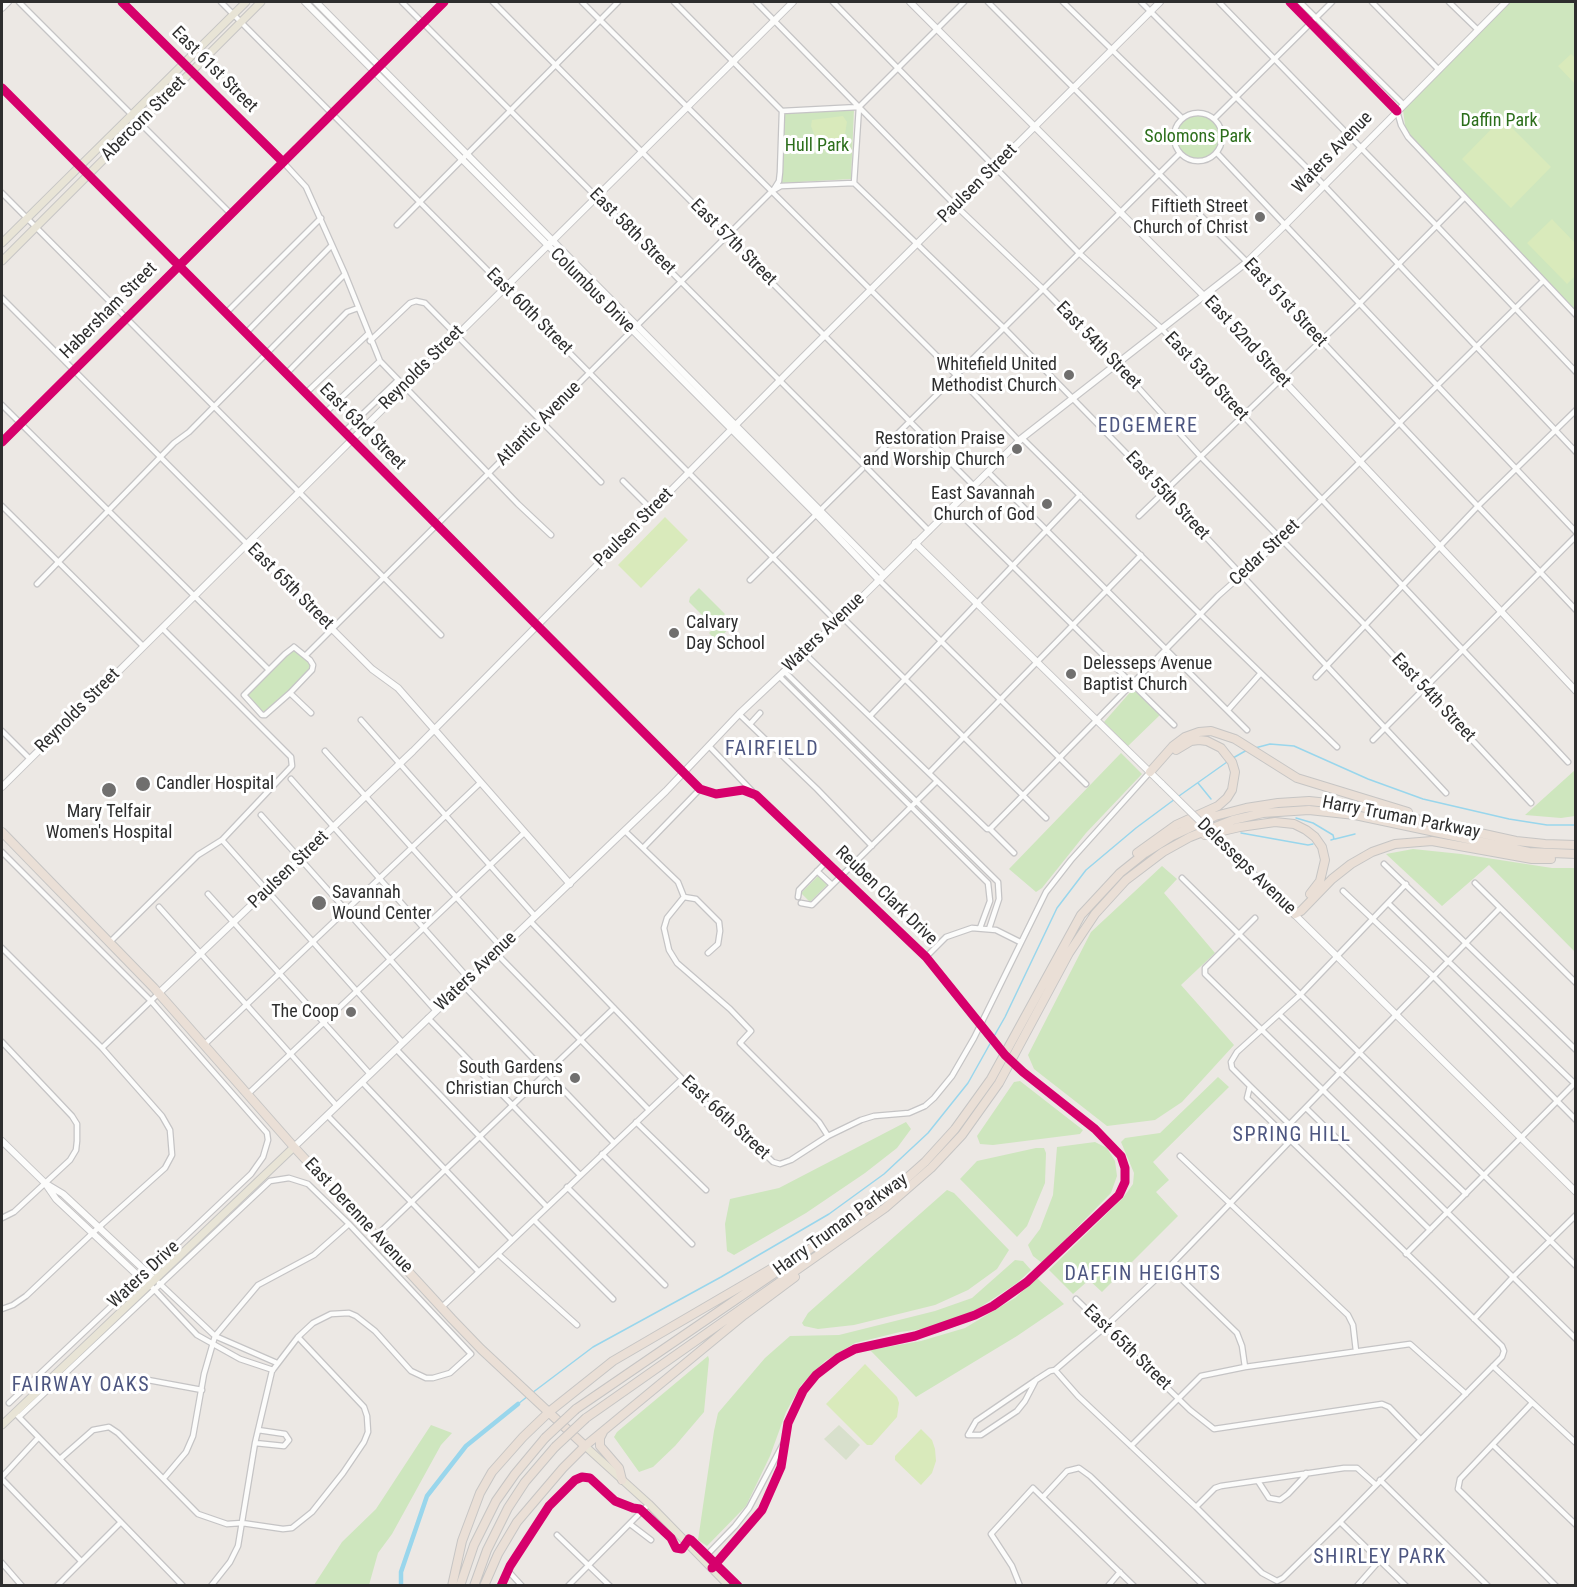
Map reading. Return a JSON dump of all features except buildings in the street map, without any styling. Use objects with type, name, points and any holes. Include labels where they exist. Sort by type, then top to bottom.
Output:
[{"type":"highway","points":[[1150,772],[1173,746],[1185,737],[1198,732],[1211,731],[1235,739],[1297,778],[1474,832]]},
{"type":"highway","points":[[1081,915],[1106,881],[1152,841],[1176,825],[1218,806],[1227,798],[1232,790],[1235,772],[1232,762],[1221,748],[1207,741],[1191,741],[1180,747],[1150,772]]},
{"type":"highway","name":"Harry Truman Parkway","points":[[460,1586],[474,1545],[496,1501],[545,1438],[576,1409],[833,1233],[905,1180],[935,1152],[964,1118],[995,1071],[1081,915],[1120,873],[1158,844],[1201,822],[1246,808],[1293,801],[1341,804],[1530,843],[1575,845]]},
{"type":"highway","name":"Harry Truman Parkway","points":[[474,1586],[487,1550],[508,1508],[525,1482],[555,1447],[586,1418],[885,1208],[920,1179],[962,1135],[990,1098],[1073,946],[1095,914],[1126,880],[1163,852],[1190,837],[1233,820],[1263,813],[1309,810],[1355,815],[1514,850],[1575,856]]},
{"type":"highway","points":[[1163,852],[1205,835],[1240,827],[1275,822],[1294,824],[1316,837],[1322,847],[1325,860],[1320,881],[1295,914]]},
{"type":"highway","name":"East Derenne Avenue","points":[[2,831],[159,993],[294,1147],[441,1308],[481,1349],[585,1446]]},
{"type":"highway","points":[[1295,914],[1351,864],[1372,852],[1395,844],[1432,841],[1532,858],[1575,856]]},
{"type":"highway","points":[[484,1586],[498,1554],[517,1522],[585,1446],[744,1316],[871,1223],[920,1179]]},
{"type":"highway","points":[[452,1586],[462,1541],[480,1493],[492,1472],[507,1453],[549,1412],[613,1361],[833,1233]]},
{"type":"highway","points":[[604,1430],[600,1438],[600,1446],[619,1468],[622,1480]]},
{"type":"main road","name":"Abercorn Street","points":[[2,243],[246,2]]},
{"type":"main road","name":"Abercorn Street","points":[[2,261],[261,2]]},
{"type":"main road","points":[[139,106],[140,123]]},
{"type":"main road","points":[[128,135],[132,124],[131,114]]},
{"type":"main road","name":"Waters Avenue","points":[[157,1281],[294,1147]]},
{"type":"main road","name":"Waters Drive","points":[[2,1425],[16,1415],[157,1281]]},
{"type":"main road","name":"East Derenne Avenue","points":[[585,1446],[649,1504],[729,1586]]},
{"type":"street","points":[[2,8],[8,2]]},
{"type":"street","points":[[19,2],[131,114]]},
{"type":"street","name":"East 61st Street","points":[[122,2],[306,187],[345,274],[370,341],[380,361],[397,381],[551,535]]},
{"type":"street","name":"East 60th Street","points":[[221,2],[773,557],[906,679],[1047,818]]},
{"type":"street","name":"Columbus Drive","points":[[305,2],[374,71],[553,239],[635,328]]},
{"type":"street","name":"Columbus Drive","points":[[316,2],[380,65],[547,245],[635,328],[881,578]]},
{"type":"street","name":"East 58th Street","points":[[402,2],[929,531]]},
{"type":"street","name":"Habersham Street","points":[[2,442],[444,2]]},
{"type":"street","name":"East 57th Street","points":[[492,2],[974,486]]},
{"type":"street","points":[[582,2],[1020,439],[1337,747]]},
{"type":"street","points":[[397,225],[618,2]]},
{"type":"street","points":[[674,2],[782,111],[859,107]]},
{"type":"street","name":"East 54th Street","points":[[756,2],[956,206],[1116,363],[1201,457],[1365,625],[1531,802]]},
{"type":"street","name":"Reynolds Street","points":[[2,787],[504,286],[793,2]]},
{"type":"street","name":"East 53rd Street","points":[[833,2],[1078,254],[1161,328],[1568,762]]},
{"type":"street","name":"East 52nd Street","points":[[910,2],[1204,296],[1574,687]]},
{"type":"street","points":[[772,191],[781,186],[854,183],[859,107],[964,2]]},
{"type":"street","name":"East 51st Street","points":[[988,2],[1247,261],[1575,610]]},
{"type":"street","points":[[1063,2],[1182,118]]},
{"type":"street","points":[[1141,2],[1324,186],[1575,452]]},
{"type":"street","name":"Paulsen Street","points":[[102,1048],[400,764],[779,381],[1160,2]]},
{"type":"street","points":[[1219,2],[1575,372]]},
{"type":"street","points":[[1290,2],[1397,111],[1408,137],[1575,315]]},
{"type":"street","points":[[1300,2],[1404,105]]},
{"type":"street","points":[[1215,118],[1332,2]]},
{"type":"street","points":[[1372,2],[1439,70]]},
{"type":"street","points":[[1449,2],[1478,30]]},
{"type":"street","name":"Waters Avenue","points":[[294,1147],[684,774],[739,714],[881,578],[1020,439],[1247,261],[1506,2]]},
{"type":"street","name":"East 63rd Street","points":[[2,88],[700,789]]},
{"type":"street","name":"Atlantic Avenue","points":[[306,655],[772,191],[780,172],[782,111]]},
{"type":"street","points":[[1199,112],[1215,118],[1223,135],[1217,153],[1198,161],[1180,153],[1175,145],[1174,135],[1178,122],[1182,118],[1199,112]]},
{"type":"street","points":[[140,123],[231,214]]},
{"type":"street","points":[[750,580],[1180,153]]},
{"type":"street","points":[[1217,153],[1575,534],[1374,740]]},
{"type":"street","name":"East 55th Street","points":[[854,183],[1072,397],[1446,793]]},
{"type":"street","points":[[2,193],[441,635]]},
{"type":"street","points":[[1139,516],[1359,304],[1464,198]]},
{"type":"street","points":[[226,313],[321,218]]},
{"type":"street","points":[[246,333],[332,245]]},
{"type":"street","points":[[37,584],[345,274]]},
{"type":"street","name":"Cedar Street","points":[[990,829],[1241,575],[1282,539],[1543,281]]},
{"type":"street","name":"East 65th Street","points":[[2,298],[331,629],[372,669],[398,688],[570,884]]},
{"type":"street","points":[[370,341],[410,303],[425,303],[601,482]]},
{"type":"street","points":[[286,374],[347,312],[358,308]]},
{"type":"street","points":[[306,393],[368,334]]},
{"type":"street","points":[[325,413],[380,361]]},
{"type":"street","points":[[344,432],[397,381]]},
{"type":"street","points":[[2,405],[269,670]]},
{"type":"street","points":[[1316,677],[1477,507],[1575,410]]},
{"type":"street","points":[[988,472],[1247,730]]},
{"type":"street","points":[[622,481],[652,510]]},
{"type":"street","points":[[870,716],[1080,495]]},
{"type":"street","points":[[2,506],[143,646]]},
{"type":"street","points":[[953,507],[1174,725]]},
{"type":"street","name":"Delesseps Avenue","points":[[915,543],[1295,914],[1575,1192]]},
{"type":"street","points":[[929,773],[1141,555]]},
{"type":"street","points":[[881,578],[941,642],[1086,784]]},
{"type":"street","points":[[111,941],[198,855],[222,840],[292,766],[291,757],[162,628]]},
{"type":"street","points":[[297,648],[306,655],[313,664],[313,668],[290,693],[265,715],[262,715],[244,695],[291,649],[297,648]]},
{"type":"street","points":[[804,653],[1014,854]]},
{"type":"street","points":[[782,674],[850,735],[998,882],[997,907],[989,929]]},
{"type":"street","points":[[782,674],[985,879],[988,883],[990,901],[980,928]]},
{"type":"street","points":[[1228,710],[1260,674]]},
{"type":"street","points":[[290,693],[311,713]]},
{"type":"street","points":[[750,724],[760,713]]},
{"type":"street","points":[[739,714],[872,846]]},
{"type":"street","name":"East 66th Street","points":[[361,720],[614,1008],[719,1117],[733,1123],[774,1163],[786,1163],[828,1136],[869,1117],[916,1111],[934,1098],[951,1076],[974,1038],[1040,902],[1059,874],[1150,772]]},
{"type":"street","points":[[2,731],[30,759]]},
{"type":"street","points":[[846,741],[850,735]]},
{"type":"street","name":"Reuben Clark Drive","points":[[709,746],[756,795],[926,957],[1005,1055],[1095,1129],[1121,1156],[1125,1168],[1125,1182],[1119,1195],[1027,1282],[993,1306],[975,1316],[945,1327],[855,1349],[825,1367],[803,1391],[788,1423],[784,1442]]},
{"type":"street","points":[[326,751],[502,948]]},
{"type":"street","points":[[291,779],[469,979]]},
{"type":"street","points":[[842,875],[938,781]]},
{"type":"street","points":[[205,1044],[480,783]]},
{"type":"street","points":[[643,848],[700,789],[716,794],[743,790],[756,795]]},
{"type":"street","points":[[261,814],[436,1011]]},
{"type":"street","points":[[625,831],[678,882],[684,897]]},
{"type":"street","points":[[248,1094],[524,833]]},
{"type":"street","points":[[222,840],[403,1043]]},
{"type":"street","points":[[2,852],[151,1001]]},
{"type":"street","name":"Reuben Clark Drive","points":[[798,897],[799,890],[827,861]]},
{"type":"street","points":[[1384,864],[1575,1050]]},
{"type":"street","points":[[817,871],[832,885]]},
{"type":"street","points":[[985,879],[991,874]]},
{"type":"street","name":"Reuben Clark Drive","points":[[801,903],[812,905],[842,875]]},
{"type":"street","points":[[1182,878],[1575,1266]]},
{"type":"street","points":[[1474,883],[1575,983]]},
{"type":"street","points":[[1290,1125],[1232,1068],[1230,1062],[1237,1052],[1280,1014],[1406,884]]},
{"type":"street","points":[[1343,891],[1434,977],[1575,1120]]},
{"type":"street","points":[[208,894],[370,1074]]},
{"type":"street","points":[[684,897],[696,899],[719,922],[718,944],[708,953]]},
{"type":"street","points":[[684,897],[667,918],[664,927],[669,950],[677,963],[730,1009],[751,1031],[740,1043],[819,1122],[828,1136]]},
{"type":"street","points":[[1388,903],[1575,1084],[1406,1254]]},
{"type":"street","points":[[159,907],[337,1106]]},
{"type":"street","points":[[1282,1132],[1499,909]]},
{"type":"street","points":[[1255,918],[1205,968],[1205,974],[1575,1339]]},
{"type":"street","points":[[926,957],[946,937],[963,930],[989,929],[1020,942]]},
{"type":"street","points":[[2,948],[102,1048],[162,1116],[170,1130],[172,1155],[165,1168],[95,1230],[26,1296],[2,1310]]},
{"type":"street","points":[[496,953],[649,1110]]},
{"type":"street","points":[[463,985],[614,1143]]},
{"type":"street","name":"Waters Drive","points":[[9,1403],[251,1174],[264,1157],[268,1140],[267,1133],[151,1001]]},
{"type":"street","points":[[376,1236],[614,1008]]},
{"type":"street","points":[[1280,1014],[1466,1194]]},
{"type":"street","points":[[428,1018],[580,1175]]},
{"type":"street","points":[[2,1042],[77,1124],[76,1150],[70,1160],[15,1212],[2,1218]]},
{"type":"street","points":[[396,1049],[547,1207]]},
{"type":"street","points":[[441,1308],[682,1079]]},
{"type":"street","points":[[362,1082],[512,1240]]},
{"type":"street","points":[[1055,1370],[1078,1396],[1196,1507],[1262,1573],[1277,1581],[1283,1578],[1340,1522],[1502,1357],[1504,1351],[1502,1346],[1247,1098],[1250,1086]]},
{"type":"street","points":[[1306,1108],[1430,1230]]},
{"type":"street","points":[[327,1115],[479,1272]]},
{"type":"street","points":[[636,1122],[706,1190]]},
{"type":"street","points":[[1036,1380],[1017,1411],[981,1435],[968,1435],[976,1421],[1036,1380],[1055,1370],[1105,1327],[1169,1267],[1291,1140]]},
{"type":"street","points":[[2,1141],[45,1183],[56,1199],[95,1230],[143,1275],[151,1287],[197,1335],[240,1359],[273,1370]]},
{"type":"street","points":[[602,1154],[692,1244]]},
{"type":"street","points":[[1180,1156],[1348,1315],[1353,1325],[1356,1351]]},
{"type":"street","name":"Waters Drive","points":[[157,1281],[270,1181],[289,1178],[308,1184],[349,1224]]},
{"type":"street","points":[[567,1187],[665,1285]]},
{"type":"street","points":[[1474,1319],[1575,1215]]},
{"type":"street","points":[[534,1220],[613,1299]]},
{"type":"street","points":[[164,1478],[186,1452],[193,1436],[215,1336],[258,1285],[314,1255],[349,1224],[471,1354],[450,1373],[426,1378],[411,1371],[363,1320],[349,1313],[322,1317],[298,1337],[273,1370],[255,1443],[238,1545],[225,1569],[211,1586]]},
{"type":"street","points":[[498,1254],[577,1325]]},
{"type":"street","points":[[1169,1267],[1237,1333],[1242,1346],[1245,1367]]},
{"type":"street","points":[[143,1275],[157,1281],[215,1336],[277,1363]]},
{"type":"street","name":"East 65th Street","points":[[1076,1299],[1209,1427],[1214,1429],[1382,1404],[1389,1407],[1420,1439]]},
{"type":"street","points":[[60,1459],[93,1430],[109,1427],[118,1433],[198,1514],[227,1524],[242,1523],[283,1529],[292,1528],[312,1512],[343,1473],[368,1432],[364,1407],[298,1337]]},
{"type":"street","points":[[1131,1446],[1201,1376],[1245,1367],[1410,1344],[1466,1394]]},
{"type":"street","points":[[1493,1366],[1575,1443]]},
{"type":"street","points":[[148,1380],[202,1390]]},
{"type":"street","points":[[1532,1404],[1460,1479],[1458,1489],[1555,1585]]},
{"type":"street","points":[[16,1415],[183,1586]]},
{"type":"street","points":[[255,1443],[284,1446],[289,1440],[285,1434],[258,1430]]},
{"type":"street","points":[[38,1438],[2,1478],[81,1561]]},
{"type":"street","points":[[703,1559],[749,1508],[784,1442]]},
{"type":"street","points":[[712,1568],[762,1510],[781,1467],[784,1442]]},
{"type":"street","points":[[1493,1445],[1575,1524]]},
{"type":"street","points":[[1043,1497],[1067,1471],[1079,1468],[1203,1586]]},
{"type":"street","points":[[1196,1507],[1215,1488],[1306,1473],[1358,1468],[1378,1482],[1488,1586]]},
{"type":"street","points":[[1258,1481],[1269,1498],[1280,1500],[1306,1473]]},
{"type":"street","points":[[1020,1586],[1012,1566],[991,1534],[1033,1488],[1134,1586]]},
{"type":"street","points":[[568,1586],[649,1504]]},
{"type":"street","points":[[57,1586],[121,1522]]},
{"type":"street","points":[[1340,1522],[1406,1586]]},
{"type":"street","points":[[630,1524],[651,1540]]},
{"type":"street","points":[[557,1535],[610,1586]]},
{"type":"street","points":[[1357,1586],[1380,1560]]},
{"type":"street","points":[[2,1563],[22,1586]]},
{"type":"street","points":[[1108,1586],[1120,1572]]},
{"type":"street","points":[[511,1574],[522,1586]]},
{"type":"green space","name":"Daffin Park","points":[[1511,2],[1575,2],[1575,312],[1406,133],[1403,110]]},
{"type":"green space","points":[[1571,54],[1575,58],[1575,84],[1558,66]]},
{"type":"green space","name":"Hull Park","points":[[854,109],[851,179],[781,183],[783,113]]},
{"type":"green space","name":"Solomons Park","points":[[1193,113],[1203,113],[1218,123],[1222,137],[1221,146],[1212,157],[1203,161],[1193,161],[1178,151],[1174,142],[1174,132],[1184,117]]},
{"type":"green space","points":[[843,116],[847,122],[842,150],[837,152],[827,148],[816,139],[811,126],[812,120]]},
{"type":"green space","points":[[1502,118],[1551,167],[1511,208],[1462,159]]},
{"type":"green space","points":[[1552,219],[1575,243],[1575,276],[1567,284],[1527,243]]},
{"type":"green space","points":[[665,517],[688,540],[641,588],[618,565]]},
{"type":"green space","points":[[699,588],[725,614],[713,626],[689,602],[690,597]]},
{"type":"green space","points":[[726,615],[734,623],[717,641],[709,633]]},
{"type":"green space","points":[[295,649],[311,665],[310,670],[267,711],[262,712],[247,695]]},
{"type":"green space","points":[[1133,689],[1160,715],[1128,746],[1104,722]]},
{"type":"green space","points":[[1121,753],[1142,774],[1086,833],[1042,888],[1036,892],[1009,869]]},
{"type":"green space","points":[[1575,770],[1575,816],[1561,818],[1525,815]]},
{"type":"green space","points":[[1413,849],[1552,868],[1575,868],[1575,952],[1489,865],[1442,906],[1386,854]]},
{"type":"green space","points":[[1162,866],[1177,879],[1164,893],[1215,953],[1181,985],[1234,1045],[1182,1102],[1155,1120],[1107,1126],[1034,1069],[1028,1055],[1091,932]]},
{"type":"green space","points":[[819,875],[828,884],[810,902],[801,893]]},
{"type":"green space","points":[[1218,1077],[1229,1087],[1153,1162],[1169,1180],[1156,1192],[1178,1216],[1102,1292],[1089,1280],[1073,1294],[1049,1270],[1123,1198],[1133,1184],[1134,1173],[1121,1142],[1125,1138],[1160,1133]]},
{"type":"green space","points":[[1020,1081],[1083,1130],[1080,1134],[993,1145],[980,1144],[977,1136],[1014,1082]]},
{"type":"green space","points":[[906,1122],[911,1129],[897,1148],[865,1173],[806,1213],[734,1255],[727,1251],[725,1224],[730,1199],[779,1188]]},
{"type":"green space","points":[[1095,1142],[1107,1148],[1115,1161],[1117,1176],[1111,1193],[1042,1263],[1033,1256],[1028,1245],[1040,1229],[1053,1195],[1057,1147]]},
{"type":"green space","points":[[1044,1148],[1046,1153],[1045,1183],[1027,1226],[1017,1237],[960,1179],[977,1161]]},
{"type":"green space","points":[[947,1190],[954,1193],[1009,1250],[997,1269],[968,1290],[935,1305],[854,1325],[818,1329],[804,1326],[802,1323],[808,1313]]},
{"type":"green space","points":[[1015,1260],[1023,1261],[1031,1270],[1017,1283],[979,1308],[938,1327],[900,1332],[855,1343],[825,1361],[801,1385],[786,1412],[770,1456],[746,1506],[707,1546],[698,1540],[718,1413],[765,1358],[790,1336],[839,1335],[935,1311],[972,1298]]},
{"type":"green space","points":[[1037,1278],[1064,1304],[1017,1336],[916,1397],[870,1350],[921,1341],[965,1328],[1015,1298]]},
{"type":"green space","points":[[708,1356],[704,1412],[675,1446],[653,1467],[639,1472],[614,1437],[617,1432]]},
{"type":"green space","points":[[865,1364],[897,1397],[899,1403],[897,1417],[872,1445],[867,1445],[826,1404]]},
{"type":"green space","points":[[431,1425],[452,1433],[441,1445],[392,1534],[378,1553],[369,1585],[314,1585],[342,1542],[376,1509]]},
{"type":"green space","points":[[839,1425],[860,1445],[846,1460],[824,1439]]},
{"type":"green space","points":[[921,1429],[932,1440],[936,1461],[932,1473],[921,1485],[895,1460],[895,1456]]},
{"type":"waterway","points":[[1255,748],[1270,744],[1294,746],[1368,779],[1423,799],[1509,819],[1547,825],[1576,825]]},
{"type":"waterway","points":[[1233,758],[1247,750]]},
{"type":"waterway","points":[[1179,796],[1227,762]]},
{"type":"waterway","points":[[1198,783],[1211,799]]},
{"type":"waterway","points":[[993,1038],[1057,908],[1086,870],[1175,799]]},
{"type":"waterway","points":[[1296,818],[1313,823],[1333,835],[1334,839],[1331,840]]},
{"type":"waterway","points":[[1241,833],[1313,844]]},
{"type":"waterway","points":[[1335,839],[1355,834]]},
{"type":"waterway","points":[[532,1393],[593,1347],[721,1277],[829,1214],[884,1174],[928,1133],[968,1083],[991,1042]]},
{"type":"waterway","points":[[518,1404],[528,1396]]},
{"type":"waterway","points":[[401,1586],[401,1572],[427,1496],[466,1446],[518,1404]]},
{"type":"cycle path","points":[[122,2],[283,162]]},
{"type":"cycle path","points":[[2,442],[444,2]]},
{"type":"cycle path","points":[[1290,2],[1397,111]]},
{"type":"cycle path","points":[[2,88],[700,789],[716,794],[743,790],[756,795],[926,957],[1005,1055],[1095,1129],[1121,1156],[1125,1168],[1125,1182],[1119,1195],[1027,1282],[993,1306],[975,1315],[915,1336],[855,1349],[838,1358],[816,1375],[803,1391],[788,1423],[781,1467],[762,1510],[712,1568]]},
{"type":"cycle path","points":[[501,1586],[510,1566],[549,1506],[575,1480],[582,1477],[590,1478],[615,1501],[640,1509],[671,1538],[676,1548],[682,1549],[689,1539],[691,1540],[738,1586]]},
{"type":"place","name":"Fiftieth Street Church of Christ","points":[[1260,217]]},
{"type":"place","name":"Whitefield United Methodist Church","points":[[1069,375]]},
{"type":"place","name":"Restoration Praise and Worship Church","points":[[1017,449]]},
{"type":"place","name":"East Savannah Church of God","points":[[1047,504]]},
{"type":"place","name":"Calvary Day School","points":[[674,633]]},
{"type":"place","name":"Delesseps Avenue Baptist Church","points":[[1071,674]]},
{"type":"place","name":"Candler Hospital","points":[[143,784]]},
{"type":"place","name":"Mary Telfair Women's Hospital","points":[[109,790]]},
{"type":"place","name":"Savannah Wound Center","points":[[319,903]]},
{"type":"place","name":"The Coop","points":[[351,1012]]},
{"type":"place","name":"South Gardens Christian Church","points":[[575,1078]]},
{"type":"district","name":"EDGEMERE","points":[[1148,427]]},
{"type":"district","name":"FAIRFIELD","points":[[772,750]]},
{"type":"district","name":"SPRING HILL","points":[[1292,1136]]},
{"type":"district","name":"DAFFIN HEIGHTS","points":[[1143,1275]]},
{"type":"district","name":"FAIRWAY OAKS","points":[[81,1386]]},
{"type":"district","name":"SHIRLEY PARK","points":[[1380,1558]]}]
